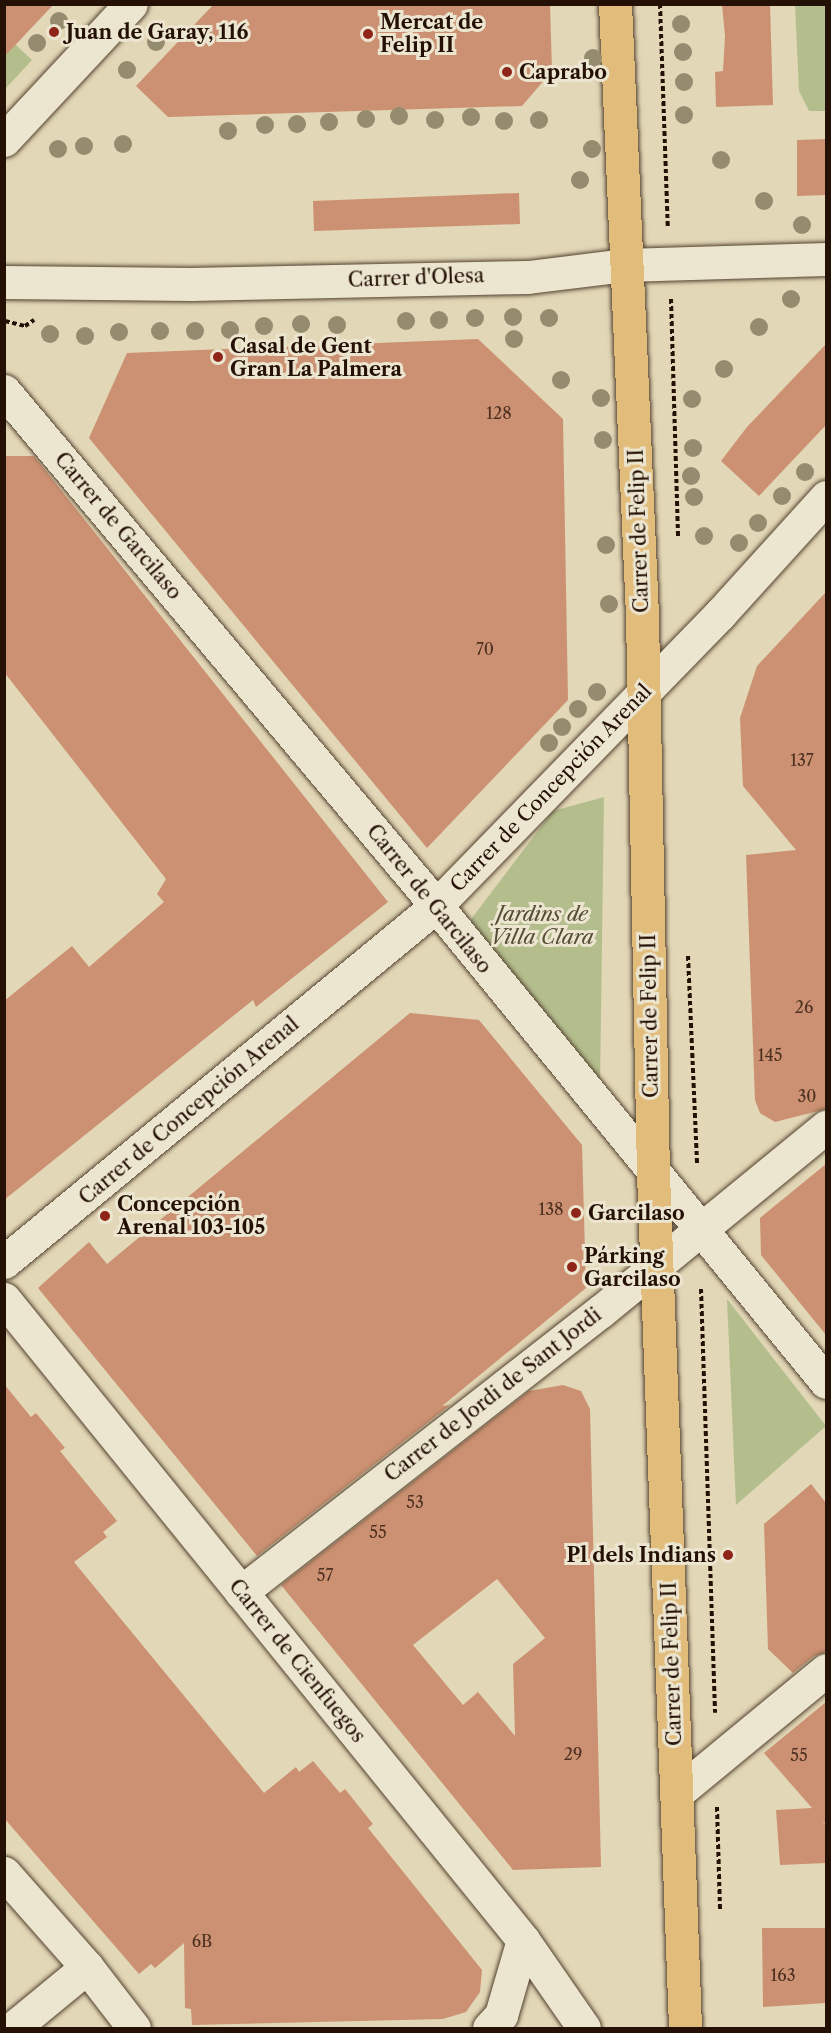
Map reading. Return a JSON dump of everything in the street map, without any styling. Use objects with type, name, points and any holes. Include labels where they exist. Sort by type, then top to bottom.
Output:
[{"type":"main road","name":"Carrer de Felip II","points":[[615,4],[624,265],[631,332],[643,693],[653,1174],[686,2028]]},
{"type":"street","points":[[4,140],[131,4]]},
{"type":"street","name":"Carrer d'Olesa","points":[[4,282],[191,284],[528,277],[624,265],[826,258]]},
{"type":"street","name":"Carrer de Garcilaso","points":[[4,391],[436,906],[653,1174],[826,1382]]},
{"type":"street","name":"Carrer de Concepción Arenal","points":[[4,1262],[436,906],[643,693],[826,497]]},
{"type":"street","name":"Carrer de Jordi de Sant Jordi","points":[[242,1592],[656,1266],[826,1127]]},
{"type":"street","name":"Carrer de Cienfuegos","points":[[4,1299],[523,1940],[584,2028]]},
{"type":"street","points":[[677,1793],[826,1671]]},
{"type":"street","points":[[8,1883],[87,1967],[134,2028]]},
{"type":"street","points":[[489,2028],[501,2015],[523,1940]]},
{"type":"street","points":[[13,2028],[87,1967]]},
{"type":"path","points":[[660,4],[667,211]]},
{"type":"path","name":"Carrer de Felip II","points":[[670,288],[678,542]]},
{"type":"path","points":[[4,321],[25,326]]},
{"type":"path","name":"Carrer de Felip II","points":[[702,1334],[715,1718]]},
{"type":"green space","points":[[795,5],[826,5],[826,111],[809,111],[799,91]]},
{"type":"green space","points":[[4,34],[32,60],[5,89],[4,89]]},
{"type":"green space","name":"Jardins de Villa Clara","points":[[604,797],[600,1086],[466,926],[553,811]]},
{"type":"green space","points":[[727,1299],[826,1426],[736,1505]]},
{"type":"building","points":[[4,4],[54,4],[4,57]]},
{"type":"building","name":"Mercat de Felip II","points":[[214,4],[550,4],[552,71],[522,106],[168,117],[136,86]]},
{"type":"building","points":[[722,4],[770,4],[773,105],[716,107],[715,72],[723,71],[725,36]]},
{"type":"building","points":[[826,139],[826,195],[797,196],[797,140]]},
{"type":"building","points":[[519,193],[520,224],[314,231],[313,201]]},
{"type":"building","points":[[478,339],[563,419],[568,700],[427,848],[89,438],[127,353]]},
{"type":"building","points":[[826,344],[826,425],[759,496],[721,461],[747,427]]},
{"type":"building","points":[[4,456],[34,456],[388,902],[256,1007],[253,1000],[4,1200],[4,1001],[72,946],[89,967],[164,902],[157,894],[166,879],[4,672]]},
{"type":"building","points":[[826,592],[826,1109],[775,1122],[760,1113],[755,1100],[746,855],[796,850],[743,786],[740,718],[757,666]]},
{"type":"building","points":[[410,1013],[479,1020],[582,1145],[586,1288],[442,1406],[450,1405],[257,1556],[38,1288],[89,1242],[107,1264]]},
{"type":"building","points":[[826,1164],[826,1335],[761,1255],[760,1218]]},
{"type":"building","points":[[4,1384],[31,1417],[36,1413],[65,1448],[60,1451],[117,1521],[103,1532],[107,1537],[74,1562],[264,1793],[296,1767],[299,1772],[313,1761],[340,1793],[345,1789],[373,1824],[368,1828],[482,1970],[480,1992],[466,2012],[443,2019],[192,2025],[191,2009],[185,2008],[184,1943],[155,1968],[151,1964],[139,1974],[4,1818]]},
{"type":"building","points":[[563,1385],[581,1391],[590,1409],[601,1867],[513,1870],[281,1585],[529,1391]],"holes":[[[497,1579],[545,1638],[513,1664],[515,1736],[478,1692],[463,1705],[413,1645]]]},
{"type":"building","points":[[811,1484],[826,1503],[826,1652],[814,1656],[793,1673],[768,1649],[764,1524]]},
{"type":"building","points":[[826,1702],[826,1825],[821,1819],[826,1826],[826,1863],[780,1865],[776,1810],[812,1808],[764,1753]]},
{"type":"building","points":[[762,1928],[826,1928],[826,2003],[763,2007]]},
{"type":"place","name":"Juan de Garay, 116","points":[[54,32]]},
{"type":"place","name":"Mercat de Felip II","points":[[368,34]]},
{"type":"place","name":"Caprabo","points":[[507,72]]},
{"type":"place","name":"Casal de Gent Gran La Palmera","points":[[218,357]]},
{"type":"place","name":"Garcilaso","points":[[576,1213]]},
{"type":"place","name":"Concepción Arenal 103-105","points":[[105,1216]]},
{"type":"place","name":"Párking Garcilaso","points":[[572,1267]]},
{"type":"place","name":"Pl dels Indians","points":[[728,1555]]}]
